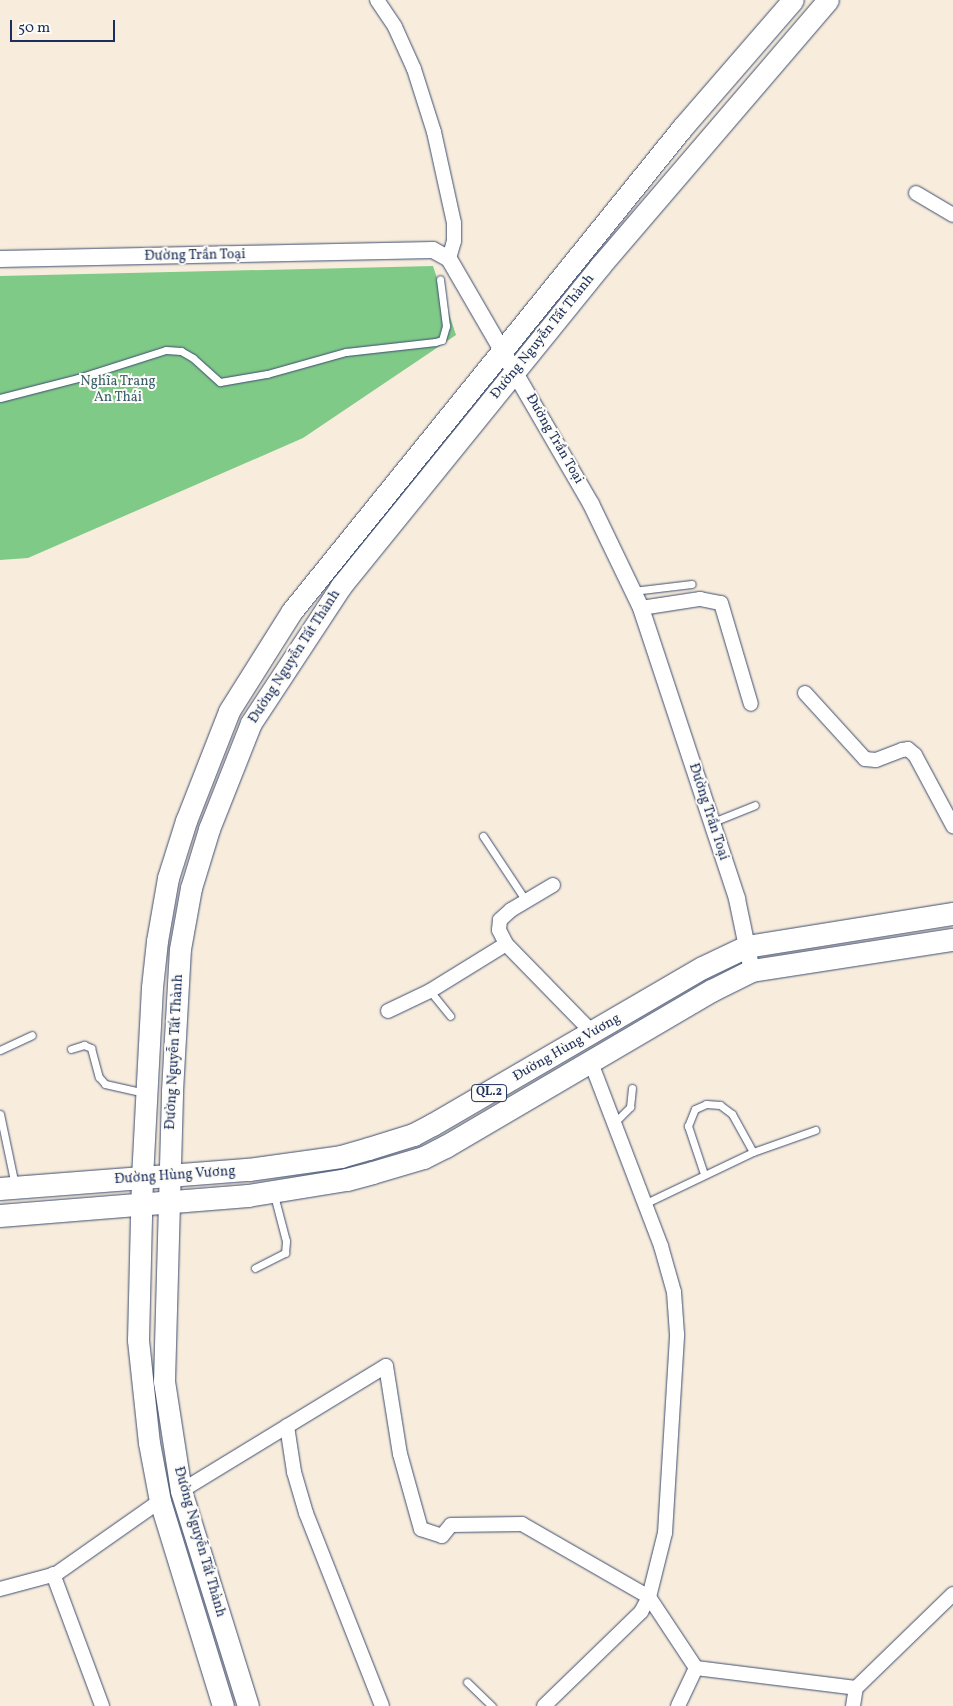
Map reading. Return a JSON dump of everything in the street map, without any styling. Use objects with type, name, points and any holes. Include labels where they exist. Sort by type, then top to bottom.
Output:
[{"type":"highway","name":"Đường Hùng Vương","points":[[8,1189],[249,1170],[341,1157],[414,1136],[593,1034],[703,968],[747,946],[953,914]]},
{"type":"highway","name":"Đường Hùng Vương","points":[[0,1216],[274,1192],[347,1180],[424,1158],[591,1063],[712,991],[752,971],[953,940]]},
{"type":"main road","name":"Đường Nguyễn Tất Thành","points":[[223,1706],[158,1491],[138,1340],[142,1178],[156,941],[168,878],[205,766],[229,711],[292,611],[682,128],[793,0]]},
{"type":"main road","name":"Đường Nguyễn Tất Thành","points":[[248,1706],[180,1484],[164,1382],[163,1338],[171,1176],[172,1091],[180,950],[192,888],[229,774],[251,722],[314,623],[600,266],[828,0]]},
{"type":"main road","points":[[409,464],[428,480]]},
{"type":"main road","points":[[204,1646],[227,1638]]},
{"type":"street","points":[[383,2],[414,69],[441,157],[454,223],[454,241],[449,259]]},
{"type":"street","points":[[916,193],[953,214]]},
{"type":"street","name":"Đường Trần Toại","points":[[0,260],[433,250],[449,259],[591,504],[641,608],[737,899],[752,971]]},
{"type":"street","points":[[641,608],[700,599],[721,603],[751,704]]},
{"type":"street","points":[[805,693],[865,759],[876,760],[908,749],[915,755],[953,826]]},
{"type":"street","points":[[553,885],[526,901],[500,920],[499,930],[506,944],[593,1034]]},
{"type":"street","points":[[388,1012],[430,991],[506,944]]},
{"type":"street","points":[[544,1706],[641,1612],[649,1597],[665,1533],[677,1334],[674,1292],[661,1246],[591,1063]]},
{"type":"street","points":[[180,1484],[288,1426],[386,1366],[400,1454],[421,1529],[442,1536],[451,1525],[522,1524],[649,1597],[696,1668],[856,1688]]},
{"type":"street","points":[[288,1426],[294,1472],[306,1513],[382,1706]]},
{"type":"street","points":[[0,1588],[53,1574],[158,1491]]},
{"type":"street","points":[[53,1574],[102,1706]]},
{"type":"street","points":[[853,1706],[856,1688],[953,1594]]},
{"type":"street","points":[[678,1706],[696,1668]]},
{"type":"lane","points":[[0,398],[78,378],[166,350],[180,351],[193,358],[220,382],[267,374],[346,352],[435,342],[442,340],[446,326],[440,279]]},
{"type":"lane","points":[[633,591],[692,584]]},
{"type":"lane","points":[[712,822],[755,805]]},
{"type":"lane","points":[[483,836],[526,901]]},
{"type":"lane","points":[[430,991],[450,1016]]},
{"type":"lane","points":[[0,1050],[32,1035]]},
{"type":"lane","points":[[71,1049],[84,1045],[91,1048],[99,1077],[105,1084],[146,1093]]},
{"type":"lane","points":[[614,1123],[630,1107],[632,1088]]},
{"type":"lane","points":[[704,1174],[688,1126],[695,1109],[706,1104],[720,1105],[732,1114],[753,1152]]},
{"type":"lane","points":[[0,1114],[8,1189]]},
{"type":"lane","points":[[644,1204],[753,1152],[815,1130]]},
{"type":"lane","points":[[254,1268],[285,1253],[286,1241],[274,1192]]},
{"type":"lane","points":[[467,1682],[492,1706]]},
{"type":"green space","name":"Nghĩa Trang An Thái","points":[[433,266],[456,335],[303,438],[28,558],[0,560],[0,276]]}]
